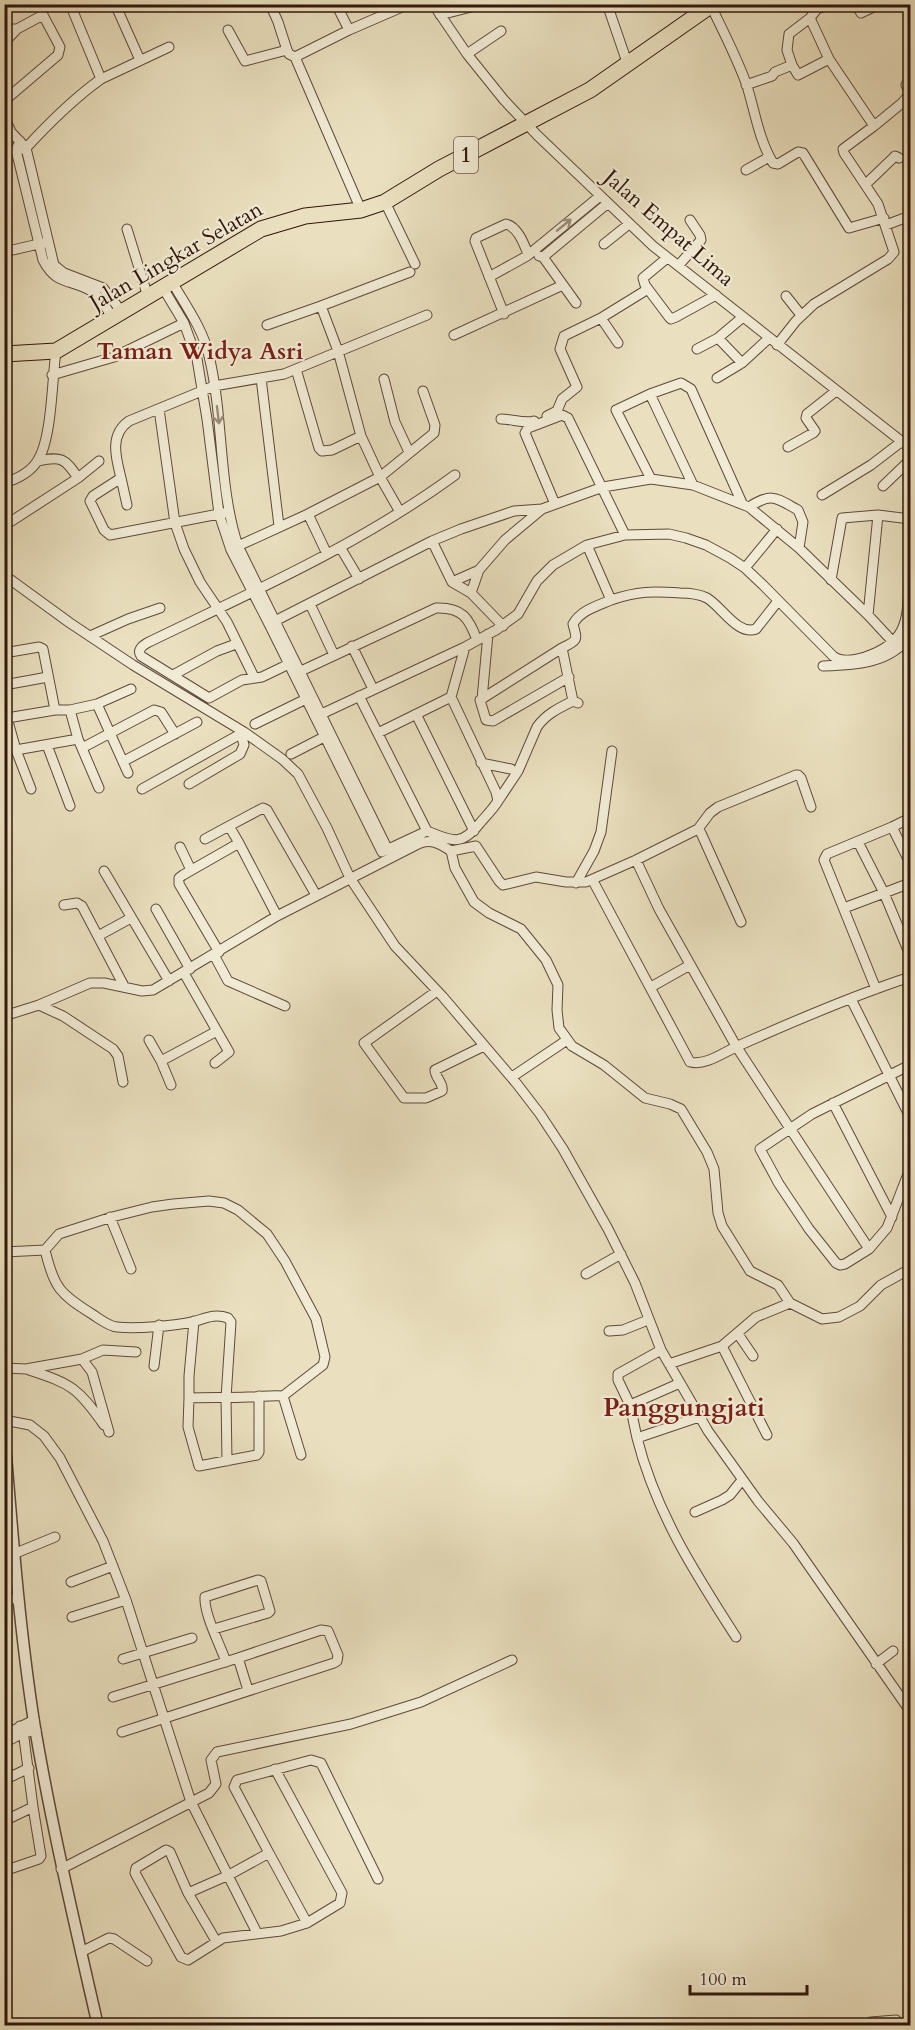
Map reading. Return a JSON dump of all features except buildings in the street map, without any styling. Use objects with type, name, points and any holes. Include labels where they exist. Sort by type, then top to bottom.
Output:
[{"type":"highway","name":"Jalan Lingkar Selatan","points":[[4,354],[56,351],[261,229],[305,216],[361,210],[385,202],[432,173],[574,100],[712,5]]},
{"type":"street","points":[[70,4],[101,79]]},
{"type":"street","points":[[116,4],[140,60]]},
{"type":"street","points":[[270,4],[287,50],[295,57],[361,210]]},
{"type":"street","points":[[336,4],[349,30]]},
{"type":"street","points":[[295,57],[409,4]]},
{"type":"street","name":"Jalan Empat Lima","points":[[434,4],[467,54],[526,124],[629,224],[667,258],[768,339],[910,448]]},
{"type":"street","points":[[440,15],[483,4]]},
{"type":"street","points":[[607,4],[628,65]]},
{"type":"street","points":[[830,58],[798,75],[787,50],[789,34],[810,18],[815,7],[831,4]]},
{"type":"street","points":[[856,4],[861,13],[880,4]]},
{"type":"street","points":[[712,5],[746,85],[769,157],[775,164],[798,152],[803,153],[849,228],[910,216]]},
{"type":"street","points":[[4,43],[17,29],[43,15],[60,47],[59,52],[4,101]]},
{"type":"street","points":[[810,18],[830,58],[874,126]]},
{"type":"street","points":[[4,29],[17,29]]},
{"type":"street","points":[[228,30],[245,61],[287,50]]},
{"type":"street","points":[[467,54],[501,31]]},
{"type":"street","points":[[21,146],[101,79],[168,47]]},
{"type":"street","points":[[746,85],[772,76],[775,72],[792,65]]},
{"type":"street","points":[[777,345],[801,315],[822,298],[892,256],[894,252],[878,204],[843,149],[905,99],[909,91],[906,85],[910,78]]},
{"type":"street","points":[[4,116],[7,131],[21,146],[44,243],[43,260],[56,278],[95,293],[117,315]]},
{"type":"street","points":[[866,184],[895,156],[898,158]]},
{"type":"street","points":[[746,170],[769,157]]},
{"type":"street","points":[[489,277],[524,258],[600,196]]},
{"type":"street","points":[[267,325],[321,306],[412,268],[385,202]]},
{"type":"street","points":[[543,257],[608,203]]},
{"type":"street","points":[[678,266],[701,240],[690,220]]},
{"type":"street","points":[[504,314],[476,244],[476,238],[510,224],[516,230],[528,254]]},
{"type":"street","points":[[604,244],[629,224]]},
{"type":"street","points":[[127,229],[148,297]]},
{"type":"street","points":[[5,251],[44,243]]},
{"type":"street","points":[[528,254],[543,257],[576,303]]},
{"type":"street","points":[[667,258],[643,278],[648,289],[672,319],[716,295]]},
{"type":"street","points":[[174,282],[184,323],[195,353],[203,390],[219,514],[231,550],[256,590]]},
{"type":"street","points":[[174,282],[201,332],[209,355],[229,512],[238,546],[256,590],[292,662],[306,699],[318,716],[385,851]]},
{"type":"street","points":[[454,336],[563,285]]},
{"type":"street","points":[[501,419],[527,423],[557,411],[562,399],[577,387],[560,349],[564,336],[601,318],[648,289]]},
{"type":"street","points":[[786,296],[801,315]]},
{"type":"street","points":[[321,306],[338,351],[361,436],[380,477],[400,512]]},
{"type":"street","points":[[128,505],[114,448],[120,430],[129,421],[214,386],[284,374],[427,315]]},
{"type":"street","points":[[697,349],[718,338],[743,317]]},
{"type":"street","points":[[601,318],[618,343]]},
{"type":"street","points":[[52,375],[114,357],[184,323]]},
{"type":"street","points":[[718,338],[742,363]]},
{"type":"street","points":[[717,378],[742,363],[768,339]]},
{"type":"street","points":[[4,483],[29,471],[38,461],[43,450],[49,423],[56,351]]},
{"type":"street","points":[[296,369],[319,448],[322,451],[332,450],[361,436]]},
{"type":"street","points":[[266,377],[279,526]]},
{"type":"street","points":[[384,379],[395,422],[409,452]]},
{"type":"street","points":[[651,479],[616,410],[681,383],[691,389],[745,505]]},
{"type":"street","points":[[238,546],[308,514],[380,477],[434,434],[435,429],[423,391]]},
{"type":"street","points":[[788,447],[813,433],[814,430],[806,418],[807,414],[836,392]]},
{"type":"street","points":[[650,394],[693,485]]},
{"type":"street","points":[[159,409],[175,522],[184,549],[254,677]]},
{"type":"street","points":[[555,504],[525,433],[528,428],[565,415],[626,535]]},
{"type":"street","points":[[822,495],[871,465],[901,442]]},
{"type":"street","points":[[38,461],[63,460],[68,463],[78,478]]},
{"type":"street","points":[[883,486],[910,460]]},
{"type":"street","points":[[4,526],[78,478],[99,461]]},
{"type":"street","points":[[292,662],[262,677],[242,680],[209,698],[141,656],[141,647],[340,547],[400,512],[455,475]]},
{"type":"street","points":[[121,478],[93,496],[90,501],[106,534],[115,535],[229,512]]},
{"type":"street","points":[[471,593],[479,570],[505,540],[542,509],[603,487],[651,479],[693,485],[745,505],[799,548],[894,643]]},
{"type":"street","points":[[745,505],[772,497],[798,510],[803,522],[799,548]]},
{"type":"street","points":[[272,622],[432,541],[514,510],[542,509]]},
{"type":"street","points":[[514,510],[522,525]]},
{"type":"street","points":[[308,514],[327,554]]},
{"type":"street","points":[[831,580],[842,518],[878,515],[910,519]]},
{"type":"street","points":[[868,615],[878,515]]},
{"type":"street","points":[[746,567],[777,529]]},
{"type":"street","points":[[318,716],[465,647],[503,626],[518,614],[532,589],[553,565],[587,545],[626,535],[669,534],[686,538],[706,545],[746,567],[837,659],[852,660],[876,653],[894,643],[904,634],[910,566]]},
{"type":"street","points":[[432,541],[452,582],[471,593],[503,626]]},
{"type":"street","points":[[587,545],[611,600]]},
{"type":"street","points":[[340,547],[359,579]]},
{"type":"street","points":[[452,582],[479,570]]},
{"type":"street","points":[[4,575],[133,665],[282,759],[298,774],[350,878],[395,946],[512,1077],[563,1149],[621,1254],[661,1350],[699,1417],[742,1480],[793,1543],[910,1711]]},
{"type":"street","points":[[482,699],[576,640],[573,624],[576,620],[585,611],[611,600],[652,591],[696,594],[716,605],[741,627],[752,631],[778,601]]},
{"type":"street","points":[[310,604],[334,655]]},
{"type":"street","points":[[90,636],[160,608]]},
{"type":"street","points":[[301,671],[436,608],[450,609],[467,618],[477,640]]},
{"type":"street","points":[[488,634],[482,699],[479,701],[486,720],[493,721],[569,677]]},
{"type":"street","points":[[823,666],[864,664],[887,655],[901,646],[910,635]]},
{"type":"street","points":[[173,675],[207,656],[236,644]]},
{"type":"street","points":[[352,646],[373,689]]},
{"type":"street","points":[[465,647],[451,698],[496,792],[498,801]]},
{"type":"street","points":[[4,653],[42,648],[55,710]]},
{"type":"street","points":[[385,851],[427,831],[457,841],[463,840],[474,831],[518,771],[541,721],[555,710],[575,702],[562,648]]},
{"type":"street","points":[[292,662],[301,671],[324,738],[385,851]]},
{"type":"street","points":[[4,685],[48,678]]},
{"type":"street","points":[[31,789],[6,717],[70,710],[97,704],[131,689]]},
{"type":"street","points":[[359,696],[427,831]]},
{"type":"street","points":[[378,733],[451,698]]},
{"type":"street","points":[[255,724],[306,699]]},
{"type":"street","points":[[97,704],[128,773]]},
{"type":"street","points":[[70,710],[80,744],[99,788]]},
{"type":"street","points":[[16,750],[80,744],[111,732],[154,710],[161,712],[175,734]]},
{"type":"street","points":[[416,714],[474,831]]},
{"type":"street","points":[[124,760],[197,722]]},
{"type":"street","points":[[189,784],[240,754],[244,745],[243,733]]},
{"type":"street","points":[[142,789],[243,733]]},
{"type":"street","points":[[291,754],[324,738]]},
{"type":"street","points":[[47,746],[70,806]]},
{"type":"street","points":[[576,883],[594,851],[601,832],[612,751]]},
{"type":"street","points":[[482,763],[511,769]]},
{"type":"street","points":[[4,1016],[39,1005],[90,982],[148,991],[217,954],[277,916],[423,841],[434,842],[451,851],[476,846],[503,885],[536,877],[576,883],[593,880],[636,860],[698,829],[710,813],[718,807],[796,775],[801,778],[812,807]]},
{"type":"street","points":[[205,839],[257,810],[263,808],[267,810],[316,895]]},
{"type":"street","points":[[876,989],[824,860],[827,854],[910,818]]},
{"type":"street","points":[[229,826],[277,916]]},
{"type":"street","points":[[892,827],[910,863]]},
{"type":"street","points":[[698,829],[741,922]]},
{"type":"street","points":[[858,842],[884,893],[910,955]]},
{"type":"street","points":[[239,843],[179,878],[179,884],[217,954],[228,981],[285,1006]]},
{"type":"street","points":[[180,847],[191,870]]},
{"type":"street","points":[[451,851],[455,868],[474,902],[489,913],[520,929],[546,960],[558,985],[557,1021],[559,1028],[572,1046],[604,1065],[645,1098],[681,1109],[714,1169],[719,1220],[750,1271],[778,1285],[790,1303],[822,1319],[839,1317],[860,1306],[881,1286],[910,1269]]},
{"type":"street","points":[[636,860],[659,909],[736,1046],[869,1249]]},
{"type":"street","points":[[104,871],[169,981]]},
{"type":"street","points":[[593,880],[690,1062],[700,1063],[736,1046],[910,977]]},
{"type":"street","points":[[844,908],[910,883]]},
{"type":"street","points":[[64,905],[77,903],[82,906],[124,986]]},
{"type":"street","points":[[156,909],[229,1052],[215,1063]]},
{"type":"street","points":[[98,936],[131,918]]},
{"type":"street","points":[[651,987],[690,965]]},
{"type":"street","points":[[437,991],[364,1043],[404,1098],[426,1098],[442,1091],[442,1085],[435,1070],[484,1046]]},
{"type":"street","points":[[851,999],[910,1117]]},
{"type":"street","points":[[39,1005],[63,1016],[113,1049],[118,1056],[123,1082]]},
{"type":"street","points":[[161,1061],[217,1031]]},
{"type":"street","points":[[149,1040],[171,1084]]},
{"type":"street","points":[[512,1077],[567,1040]]},
{"type":"street","points":[[910,1065],[789,1128],[760,1149],[778,1184],[809,1229],[840,1265],[869,1249],[882,1235],[892,1217],[910,1169]]},
{"type":"street","points":[[834,1103],[892,1217]]},
{"type":"street","points":[[4,1252],[45,1250],[59,1234],[110,1217],[152,1207],[209,1201],[224,1203],[238,1210],[267,1234],[285,1262],[316,1319],[326,1357],[323,1365],[283,1396],[189,1398]]},
{"type":"street","points":[[110,1217],[131,1269]]},
{"type":"street","points":[[45,1250],[57,1286],[70,1300],[104,1322],[117,1327],[159,1325],[194,1322],[213,1316],[224,1316],[231,1322],[226,1398],[227,1461]]},
{"type":"street","points":[[586,1274],[621,1254]]},
{"type":"street","points":[[669,1364],[722,1346],[756,1317],[790,1303]]},
{"type":"street","points":[[609,1331],[623,1330],[648,1320]]},
{"type":"street","points":[[194,1322],[189,1376],[188,1427],[199,1466],[254,1456],[259,1452],[259,1396]]},
{"type":"street","points":[[154,1366],[159,1325]]},
{"type":"street","points":[[738,1334],[753,1356]]},
{"type":"street","points":[[722,1346],[767,1435]]},
{"type":"street","points":[[4,1368],[26,1369],[82,1359],[103,1350],[136,1352]]},
{"type":"street","points":[[661,1350],[618,1374],[618,1380],[630,1405],[645,1470],[669,1524],[687,1559],[736,1637]]},
{"type":"street","points":[[26,1369],[71,1386],[85,1398],[109,1432],[92,1371],[82,1359]]},
{"type":"street","points":[[630,1405],[680,1383]]},
{"type":"street","points":[[283,1396],[301,1455]]},
{"type":"street","points":[[637,1438],[699,1417]]},
{"type":"street","points":[[4,1420],[30,1425],[44,1436],[60,1458],[103,1541],[126,1600],[191,1802],[257,1933]]},
{"type":"street","points":[[4,1431],[9,1540],[16,1553],[18,1597],[35,1725],[62,1869],[98,2025]]},
{"type":"street","points":[[695,1512],[730,1495],[742,1480]]},
{"type":"street","points":[[16,1553],[55,1537]]},
{"type":"street","points":[[71,1582],[113,1566]]},
{"type":"street","points":[[214,1629],[270,1611],[261,1581],[205,1597],[204,1600],[214,1629],[226,1662]]},
{"type":"street","points":[[4,1602],[18,1597]]},
{"type":"street","points":[[72,1617],[126,1600]]},
{"type":"street","points":[[113,1697],[325,1629],[338,1655],[334,1663],[122,1732]]},
{"type":"street","points":[[123,1659],[192,1638]]},
{"type":"street","points":[[876,1664],[893,1651]]},
{"type":"street","points":[[238,1658],[248,1690]]},
{"type":"street","points":[[62,1869],[214,1788],[216,1779],[211,1760],[218,1752],[351,1724],[421,1702],[512,1660]]},
{"type":"street","points":[[4,1735],[35,1725]]},
{"type":"street","points":[[4,1743],[22,1730]]},
{"type":"street","points":[[4,1871],[41,1856],[22,1730]]},
{"type":"street","points":[[307,1923],[236,1791],[234,1783],[242,1778],[311,1760],[321,1762],[378,1879]]},
{"type":"street","points":[[4,1780],[28,1768]]},
{"type":"street","points":[[216,1941],[188,1893],[172,1853],[168,1851],[139,1866],[135,1873],[181,1957],[188,1960],[216,1941],[281,1931],[307,1923],[340,1903],[342,1893],[274,1769]]},
{"type":"street","points":[[4,1821],[33,1807]]},
{"type":"street","points":[[188,1893],[229,1875],[269,1853]]},
{"type":"street","points":[[81,1952],[109,1938],[147,1961]]},
{"type":"street","points":[[866,2025],[871,2022],[896,2020]]},
{"type":"district","name":"Taman Widya Asri","points":[[200,351]]},
{"type":"district","name":"Panggungjati","points":[[684,1407]]}]
